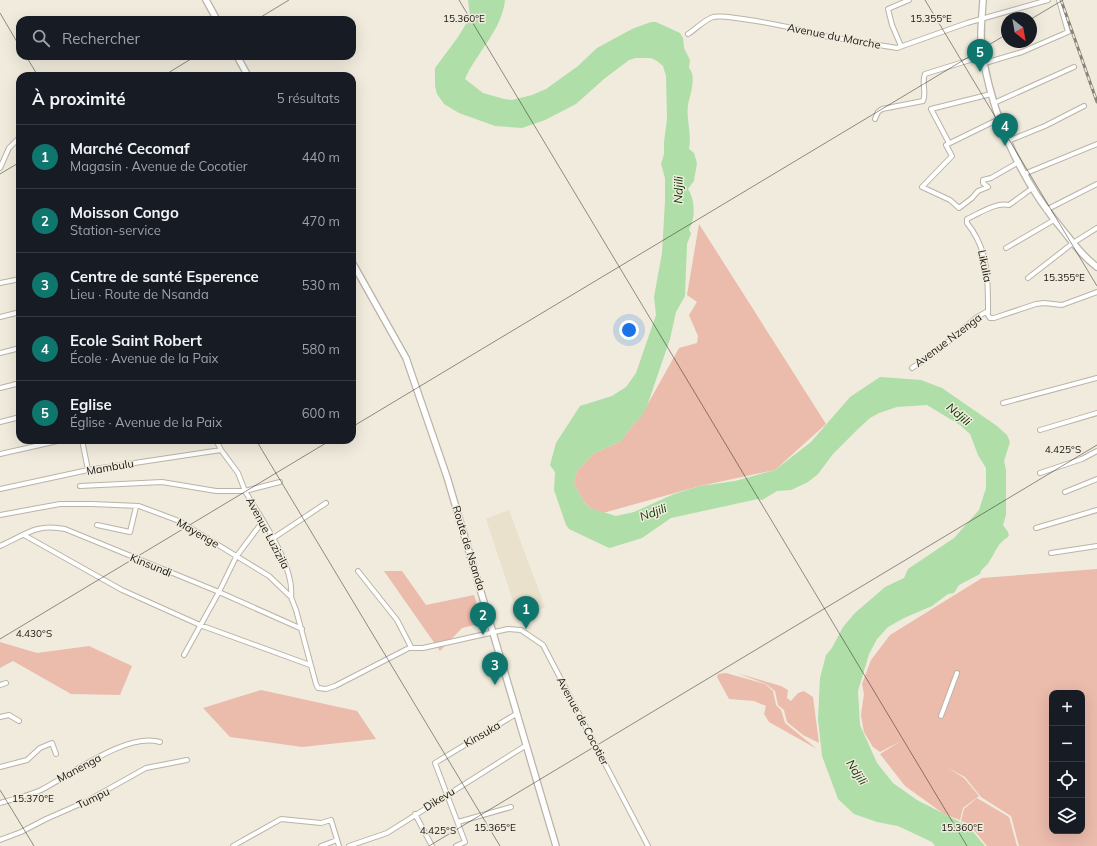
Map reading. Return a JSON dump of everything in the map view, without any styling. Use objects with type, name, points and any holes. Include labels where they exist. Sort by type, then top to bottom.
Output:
[{"type":"street","points":[[206,0],[215,16]]},
{"type":"street","points":[[901,46],[892,25],[888,9],[909,0]]},
{"type":"street","points":[[983,0],[982,19],[984,60],[991,94],[1008,141],[1031,189],[1046,211],[1073,243],[1097,267]]},
{"type":"street","name":"Avenue du Marche","points":[[688,34],[709,19],[721,17],[767,23],[806,31],[812,34],[870,42],[897,48],[982,19],[1048,0]]},
{"type":"street","points":[[875,120],[878,112],[882,109],[923,101],[923,79],[925,74],[970,60],[984,60],[1022,52],[1068,32],[1059,0]]},
{"type":"street","points":[[239,60],[246,72]]},
{"type":"street","points":[[994,103],[1074,67]]},
{"type":"street","points":[[991,94],[931,109],[952,156],[922,187],[950,200],[959,208],[972,198],[978,191],[988,187],[983,184],[983,180],[992,178],[1019,162]]},
{"type":"street","points":[[1008,141],[1045,126],[1084,106]]},
{"type":"street","points":[[947,144],[999,119]]},
{"type":"street","points":[[0,168],[9,148],[16,141]]},
{"type":"street","points":[[1024,174],[1097,144]]},
{"type":"street","points":[[1046,211],[1097,184]]},
{"type":"street","name":"Likulia","points":[[988,313],[988,274],[985,256],[977,235],[967,223],[967,219],[999,204],[1009,205],[1031,189]]},
{"type":"street","points":[[1006,248],[1054,220]]},
{"type":"street","points":[[1028,278],[1073,243],[1097,228]]},
{"type":"street","name":"Route de Nsanda","points":[[356,269],[406,358],[447,477],[494,633],[525,746],[556,846]]},
{"type":"street","points":[[0,283],[16,280]]},
{"type":"street","name":"Avenue Nzenga","points":[[912,368],[936,351],[977,317],[988,313],[990,318],[994,318],[1044,302],[1062,305],[1097,292]]},
{"type":"street","points":[[0,317],[16,313]]},
{"type":"street","points":[[0,353],[16,349]]},
{"type":"street","points":[[1004,403],[1097,378]]},
{"type":"street","points":[[0,388],[16,384]]},
{"type":"street","points":[[1040,430],[1097,413]]},
{"type":"street","points":[[0,422],[16,418]]},
{"type":"street","points":[[0,454],[44,444]]},
{"type":"street","points":[[83,444],[88,470]]},
{"type":"street","points":[[218,444],[238,473],[245,491],[280,482]]},
{"type":"street","name":"Mambulu","points":[[0,489],[88,470],[221,450]]},
{"type":"street","points":[[1040,474],[1082,459],[1097,451]]},
{"type":"street","points":[[1065,492],[1097,479]]},
{"type":"street","name":"Avenue Luzizila","points":[[80,486],[162,482],[216,491],[245,491],[263,521],[289,572],[292,582],[291,597]]},
{"type":"street","points":[[272,539],[326,503]]},
{"type":"street","name":"Mayenge","points":[[0,515],[60,504],[139,506],[180,521],[269,576],[291,597],[302,629],[310,665],[318,688],[322,689],[335,686],[411,647]]},
{"type":"street","points":[[97,525],[130,532],[136,507]]},
{"type":"street","points":[[1036,528],[1097,510]]},
{"type":"street","points":[[184,655],[219,592],[236,557],[263,521]]},
{"type":"street","name":"Kinsundi","points":[[0,546],[39,527],[51,526],[65,529],[219,592],[302,629]]},
{"type":"street","points":[[24,535],[122,590],[200,624],[310,665]]},
{"type":"street","points":[[1050,553],[1097,546]]},
{"type":"street","points":[[358,571],[398,620],[411,647]]},
{"type":"street","name":"Avenue de Cocotier","points":[[411,647],[423,648],[508,630],[521,630],[543,645],[647,846]]},
{"type":"street","points":[[941,716],[957,673]]},
{"type":"street","points":[[0,685],[6,683]]},
{"type":"street","name":"Kinsuka","points":[[447,793],[435,763],[516,714]]},
{"type":"street","points":[[0,717],[8,715],[19,721]]},
{"type":"street","name":"Manenga","points":[[0,803],[42,789],[69,773],[123,746],[150,739],[160,742]]},
{"type":"street","points":[[0,767],[27,760],[40,748],[52,743],[56,754]]},
{"type":"street","name":"Dikevu","points":[[349,846],[387,833],[447,793],[525,746]]},
{"type":"street","name":"Tumpu","points":[[0,840],[21,832],[87,801],[146,768],[187,760]]},
{"type":"street","points":[[447,793],[465,842],[456,846]]},
{"type":"street","points":[[458,822],[511,807]]},
{"type":"street","points":[[415,814],[432,846]]},
{"type":"street","points":[[233,846],[281,819],[321,822],[331,820],[339,846]]},
{"type":"street","points":[[321,846],[338,840]]},
{"type":"shaded area","points":[[699,224],[826,424],[775,470],[700,486],[603,513],[590,508],[584,502],[574,484],[575,476],[578,470],[593,454],[621,441],[635,422],[640,418],[679,348],[697,343],[698,336],[689,315],[697,302],[687,295]]},
{"type":"shaded area","points":[[509,510],[545,607],[520,622],[486,519]]},
{"type":"shaded area","points":[[1097,569],[1097,846],[1019,846],[1011,816],[981,797],[965,777],[948,768],[964,778],[979,796],[963,808],[960,820],[944,814],[905,786],[880,754],[901,741],[880,752],[873,747],[864,732],[861,715],[864,694],[862,684],[871,660],[890,635],[982,578]]},
{"type":"shaded area","points":[[384,571],[402,571],[426,605],[474,595],[483,623],[462,628],[440,651]]},
{"type":"shaded area","points":[[0,642],[37,653],[89,646],[132,666],[120,695],[71,694],[13,661],[0,668]]},
{"type":"shaded area","points":[[726,673],[765,684],[773,691],[776,705],[781,710],[785,723],[817,749],[769,722],[764,714],[766,706],[754,701],[729,699],[717,677],[718,674]]},
{"type":"shaded area","points":[[737,673],[781,686],[788,690],[787,698],[791,701],[798,693],[804,691],[813,697],[819,743],[803,735],[787,722],[784,710],[778,705],[775,691],[766,684]]},
{"type":"shaded area","points":[[261,690],[357,711],[376,739],[302,747],[230,737],[203,708]]},
{"type":"shaded area","points":[[977,798],[1009,817],[1017,846],[987,846],[969,824],[961,821],[964,809]]},
{"type":"water","name":"Ndjili","points":[[468,0],[505,0],[503,11],[494,31],[465,79],[483,93],[504,99],[512,100],[532,95],[546,89],[578,66],[597,48],[632,29],[651,22],[656,22],[680,33],[683,38],[684,48],[690,60],[689,68],[693,81],[688,105],[690,138],[689,149],[694,153],[697,163],[694,181],[688,189],[692,198],[694,215],[689,229],[691,234],[687,244],[685,296],[676,312],[670,339],[646,409],[621,441],[593,454],[578,470],[575,476],[574,484],[584,502],[590,508],[616,516],[634,512],[674,494],[700,486],[735,481],[775,470],[811,442],[850,397],[880,377],[921,380],[942,388],[997,426],[1007,435],[1010,442],[1004,461],[1006,470],[1006,515],[1003,525],[1009,536],[999,545],[989,562],[981,570],[980,574],[959,585],[954,593],[948,594],[932,606],[904,618],[888,627],[877,639],[869,654],[858,691],[860,725],[877,763],[893,783],[917,800],[968,826],[985,846],[935,846],[932,842],[898,826],[877,822],[854,814],[838,799],[822,756],[818,719],[820,678],[826,655],[832,648],[843,627],[855,613],[885,587],[904,578],[908,569],[954,538],[979,510],[986,488],[986,468],[978,455],[970,434],[960,425],[927,405],[897,407],[879,413],[870,418],[833,454],[818,474],[808,482],[791,490],[777,491],[762,500],[758,499],[671,518],[642,538],[609,548],[569,529],[566,525],[554,490],[555,472],[550,465],[556,443],[580,406],[612,396],[626,387],[636,373],[656,315],[654,297],[662,253],[665,201],[665,178],[661,164],[664,154],[667,119],[666,76],[663,66],[651,58],[636,58],[629,60],[604,79],[576,104],[545,120],[522,128],[495,126],[459,113],[444,104],[437,94],[435,86],[435,68],[458,37],[470,17]]},
{"type":"railway","points":[[1061,0],[1097,102]]},
{"type":"place","name":"Eglise","points":[[980,72]]},
{"type":"place","name":"Ecole Saint Robert","points":[[1005,146]]},
{"type":"place","name":"Marché Cecomaf","points":[[526,629]]},
{"type":"place","name":"Moisson Congo","points":[[483,635]]},
{"type":"place","name":"Centre de santé Esperence","points":[[495,685]]}]
